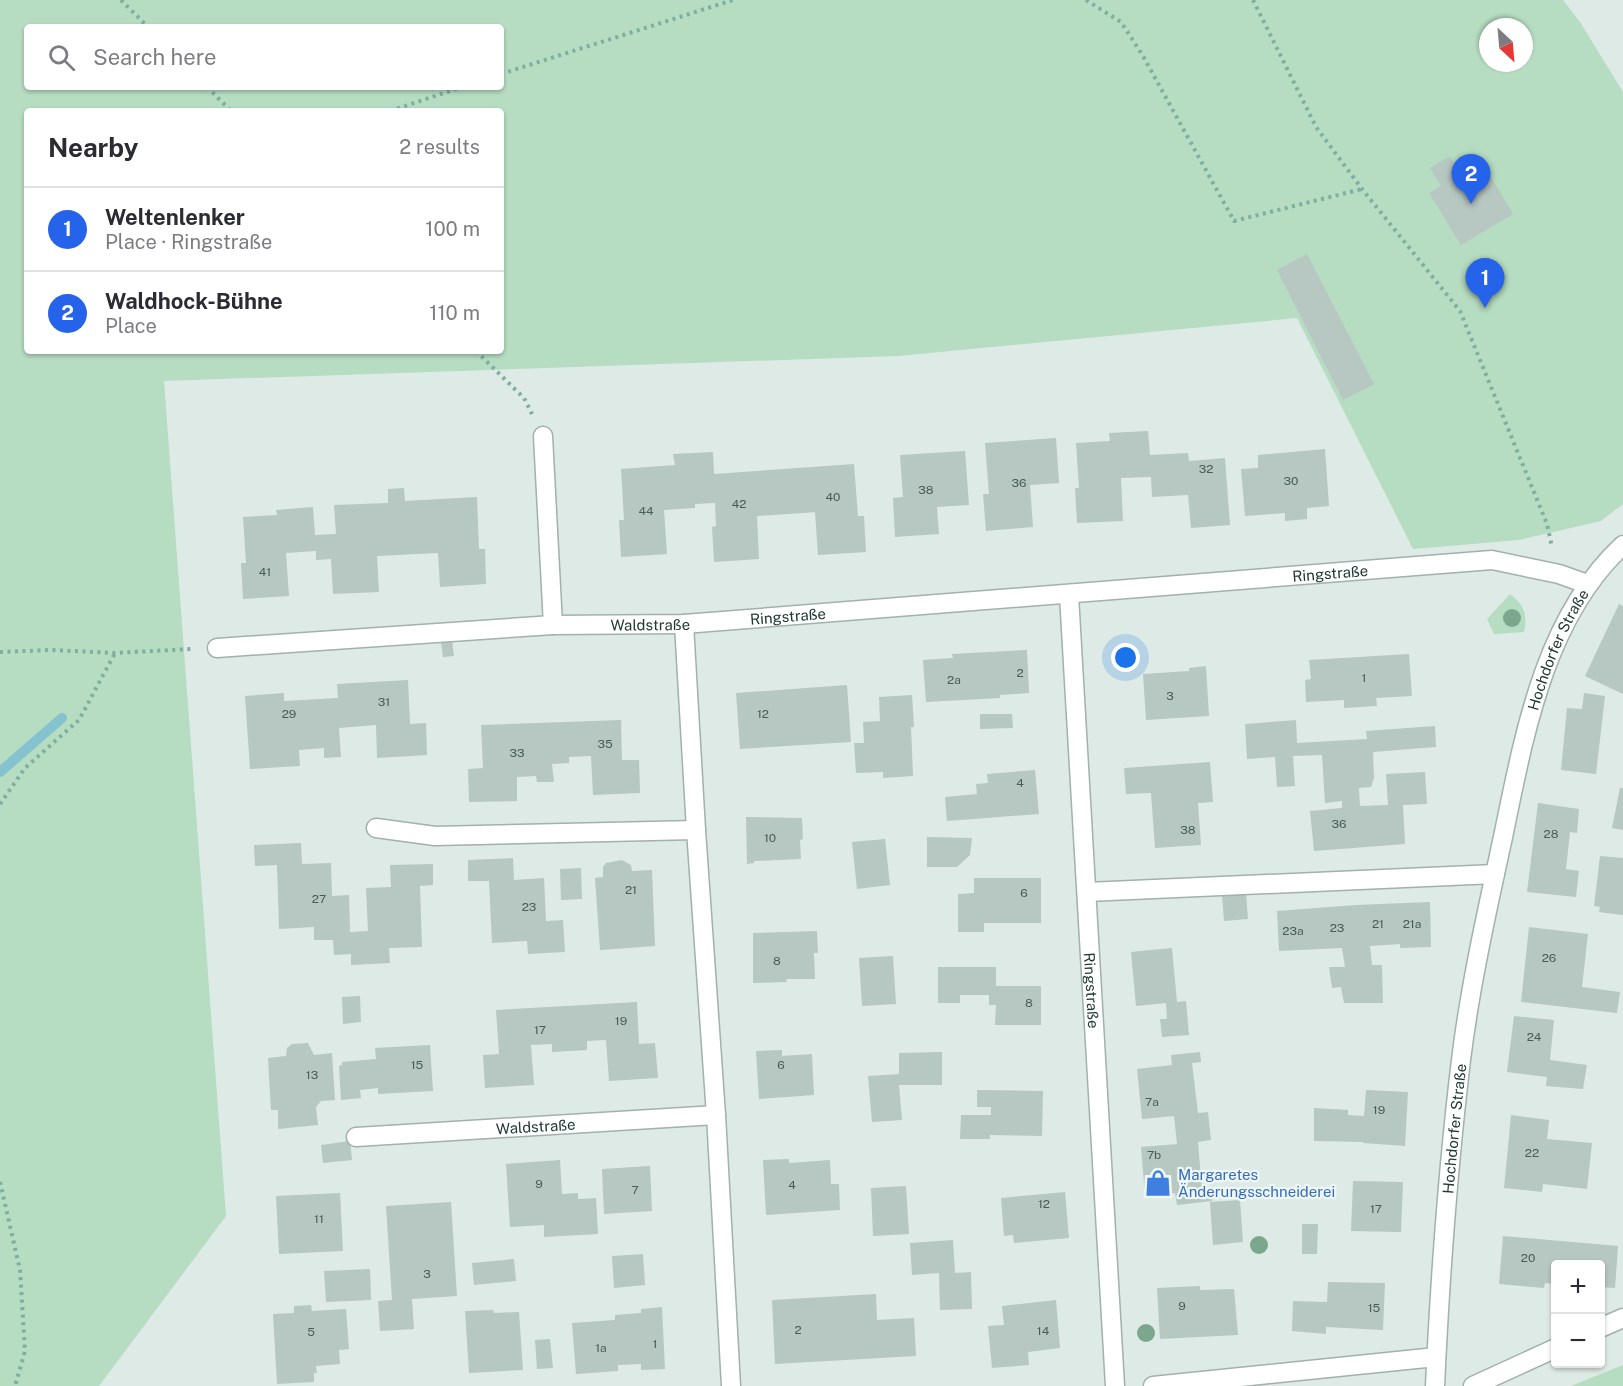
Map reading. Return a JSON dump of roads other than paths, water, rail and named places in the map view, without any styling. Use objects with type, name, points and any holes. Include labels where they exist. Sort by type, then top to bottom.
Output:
[{"type":"street","points":[[543,436],[553,625]]},
{"type":"street","name":"Hochdorfer Straße","points":[[1435,1386],[1446,1222],[1461,1059],[1514,785],[1546,666],[1565,622],[1587,584],[1623,544]]},
{"type":"street","name":"Ringstraße","points":[[684,624],[1492,560],[1559,574],[1587,584]]},
{"type":"street","name":"Ringstraße","points":[[1069,595],[1115,1386]]},
{"type":"street","name":"Waldstraße","points":[[217,648],[553,625],[684,624],[731,1386]]},
{"type":"street","points":[[376,828],[435,836],[696,830]]},
{"type":"street","points":[[1087,892],[1495,874]]},
{"type":"street","name":"Waldstraße","points":[[356,1137],[716,1116]]},
{"type":"street","points":[[1605,1326],[1623,1318]]},
{"type":"street","points":[[1473,1386],[1551,1350]]},
{"type":"street","points":[[1153,1386],[1436,1357]]},
{"type":"waterway","points":[[0,772],[62,718]]},
{"type":"place","name":"Waldhock-Bühne","points":[[1471,204]]},
{"type":"place","name":"Weltenlenker","points":[[1485,308]]},
{"type":"place","name":"Margaretes Änderungsschneiderei","points":[[1158,1183]]}]
